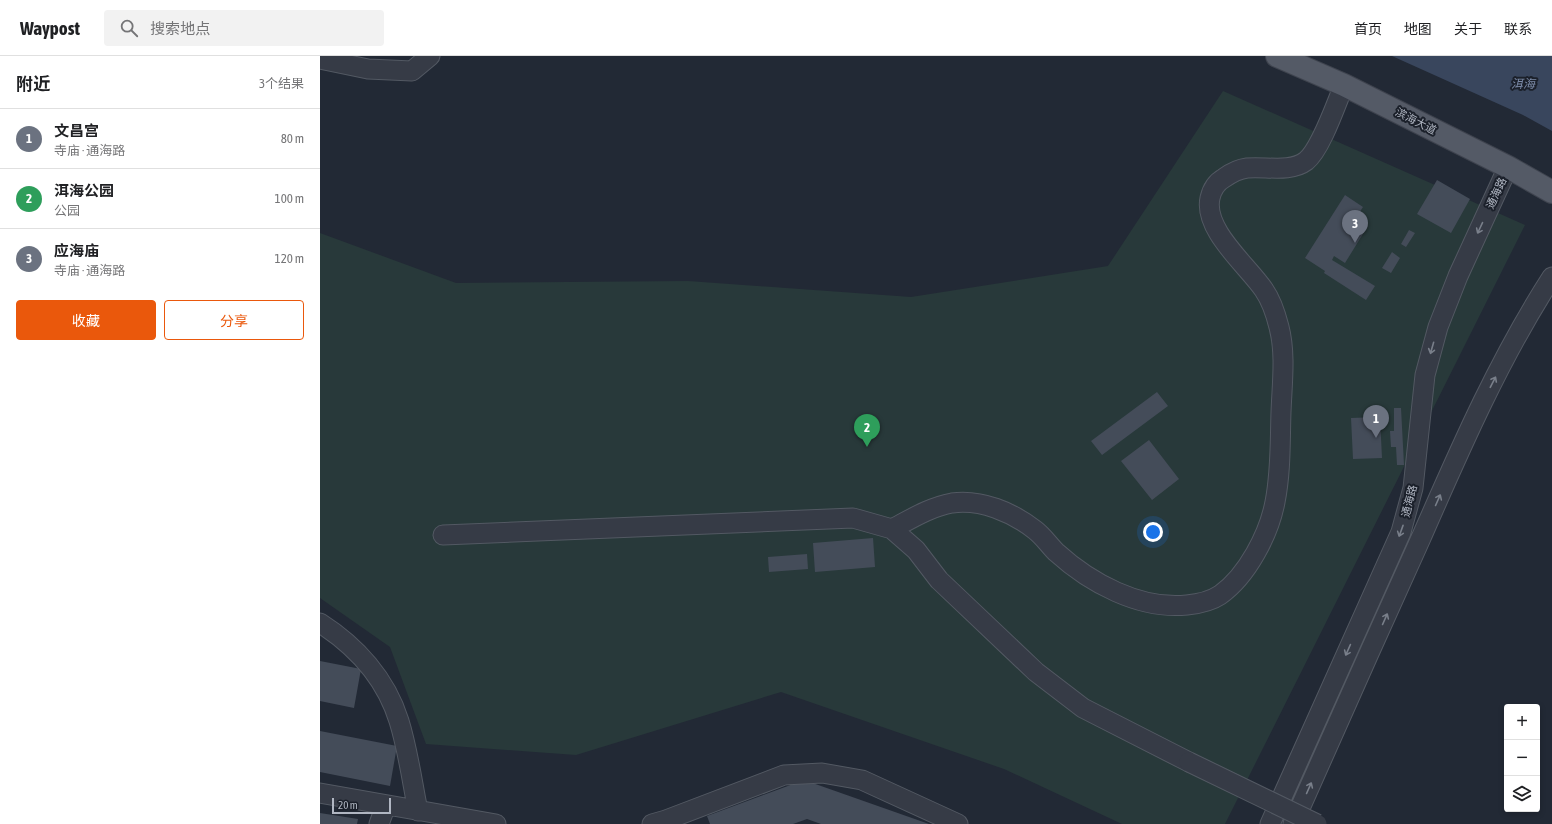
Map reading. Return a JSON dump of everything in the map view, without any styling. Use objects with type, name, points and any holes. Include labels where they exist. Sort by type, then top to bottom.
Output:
[{"type":"main road","name":"滨海大道","points":[[1277,56],[1344,85],[1508,167],[1552,192]]},
{"type":"street","points":[[320,58],[368,68],[412,71],[430,56]]},
{"type":"street","points":[[892,529],[930,510],[951,503],[976,502],[1004,512],[1022,521],[1037,531],[1056,552],[1082,572],[1112,590],[1140,601],[1165,606],[1188,605],[1203,602],[1218,596],[1234,583],[1248,566],[1258,549],[1275,505],[1279,479],[1282,348],[1279,326],[1265,291],[1228,247],[1214,224],[1209,201],[1212,190],[1220,180],[1231,173],[1246,168],[1294,166],[1306,161],[1319,142],[1344,85]]},
{"type":"street","name":"通海路","points":[[1270,824],[1400,532],[1413,488],[1423,390],[1436,334],[1458,276],[1508,167]]},
{"type":"street","name":"通海路","points":[[1292,824],[1465,439],[1512,345],[1536,301],[1552,277]]},
{"type":"street","points":[[443,535],[853,518],[892,529],[916,550],[940,580],[1036,672],[1083,708],[1189,762],[1317,824]]},
{"type":"street","points":[[320,623],[343,639],[356,651],[374,672],[386,690],[395,709],[402,731],[418,810]]},
{"type":"street","points":[[652,824],[784,775],[822,773],[862,780],[958,824]]},
{"type":"street","points":[[320,793],[496,824]]},
{"type":"street","points":[[379,824],[386,805]]},
{"type":"shaded area","points":[[1223,91],[1525,225],[1225,824],[1122,824],[1004,769],[781,692],[576,755],[426,744],[390,647],[320,598],[320,233],[456,283],[688,281],[911,297],[1108,266]]},
{"type":"water","name":"洱海","points":[[1392,56],[1552,56],[1552,131],[1523,115]]},
{"type":"building","points":[[1437,180],[1470,199],[1451,233],[1417,214]]},
{"type":"building","points":[[1345,195],[1363,207],[1354,221],[1366,229],[1345,263],[1334,256],[1332,260],[1375,286],[1366,300],[1324,273],[1325,271],[1305,258]]},
{"type":"building","points":[[1409,230],[1415,233],[1406,247],[1401,244]]},
{"type":"building","points":[[1392,252],[1400,258],[1391,273],[1382,268]]},
{"type":"building","points":[[1157,392],[1168,406],[1102,455],[1091,441]]},
{"type":"building","points":[[1394,408],[1401,408],[1404,465],[1397,465],[1396,447],[1391,447],[1390,431],[1394,431]]},
{"type":"building","points":[[1380,417],[1382,458],[1353,459],[1351,418]]},
{"type":"building","points":[[1149,440],[1179,479],[1152,500],[1121,461]]},
{"type":"building","points":[[873,538],[875,567],[815,572],[813,543]]},
{"type":"building","points":[[807,554],[808,569],[769,572],[768,557]]},
{"type":"building","points":[[320,661],[361,669],[354,708],[320,701]]},
{"type":"building","points":[[320,731],[397,746],[390,786],[320,772]]},
{"type":"building","points":[[804,780],[929,824],[821,824],[807,819],[793,824],[710,824],[707,816]]},
{"type":"building","points":[[320,813],[358,819],[357,824],[320,824]]},
{"type":"place","name":"应海庙","points":[[1355,243]]},
{"type":"place","name":"文昌宫","points":[[1376,438]]},
{"type":"place","name":"洱海公园","points":[[867,447]]}]
